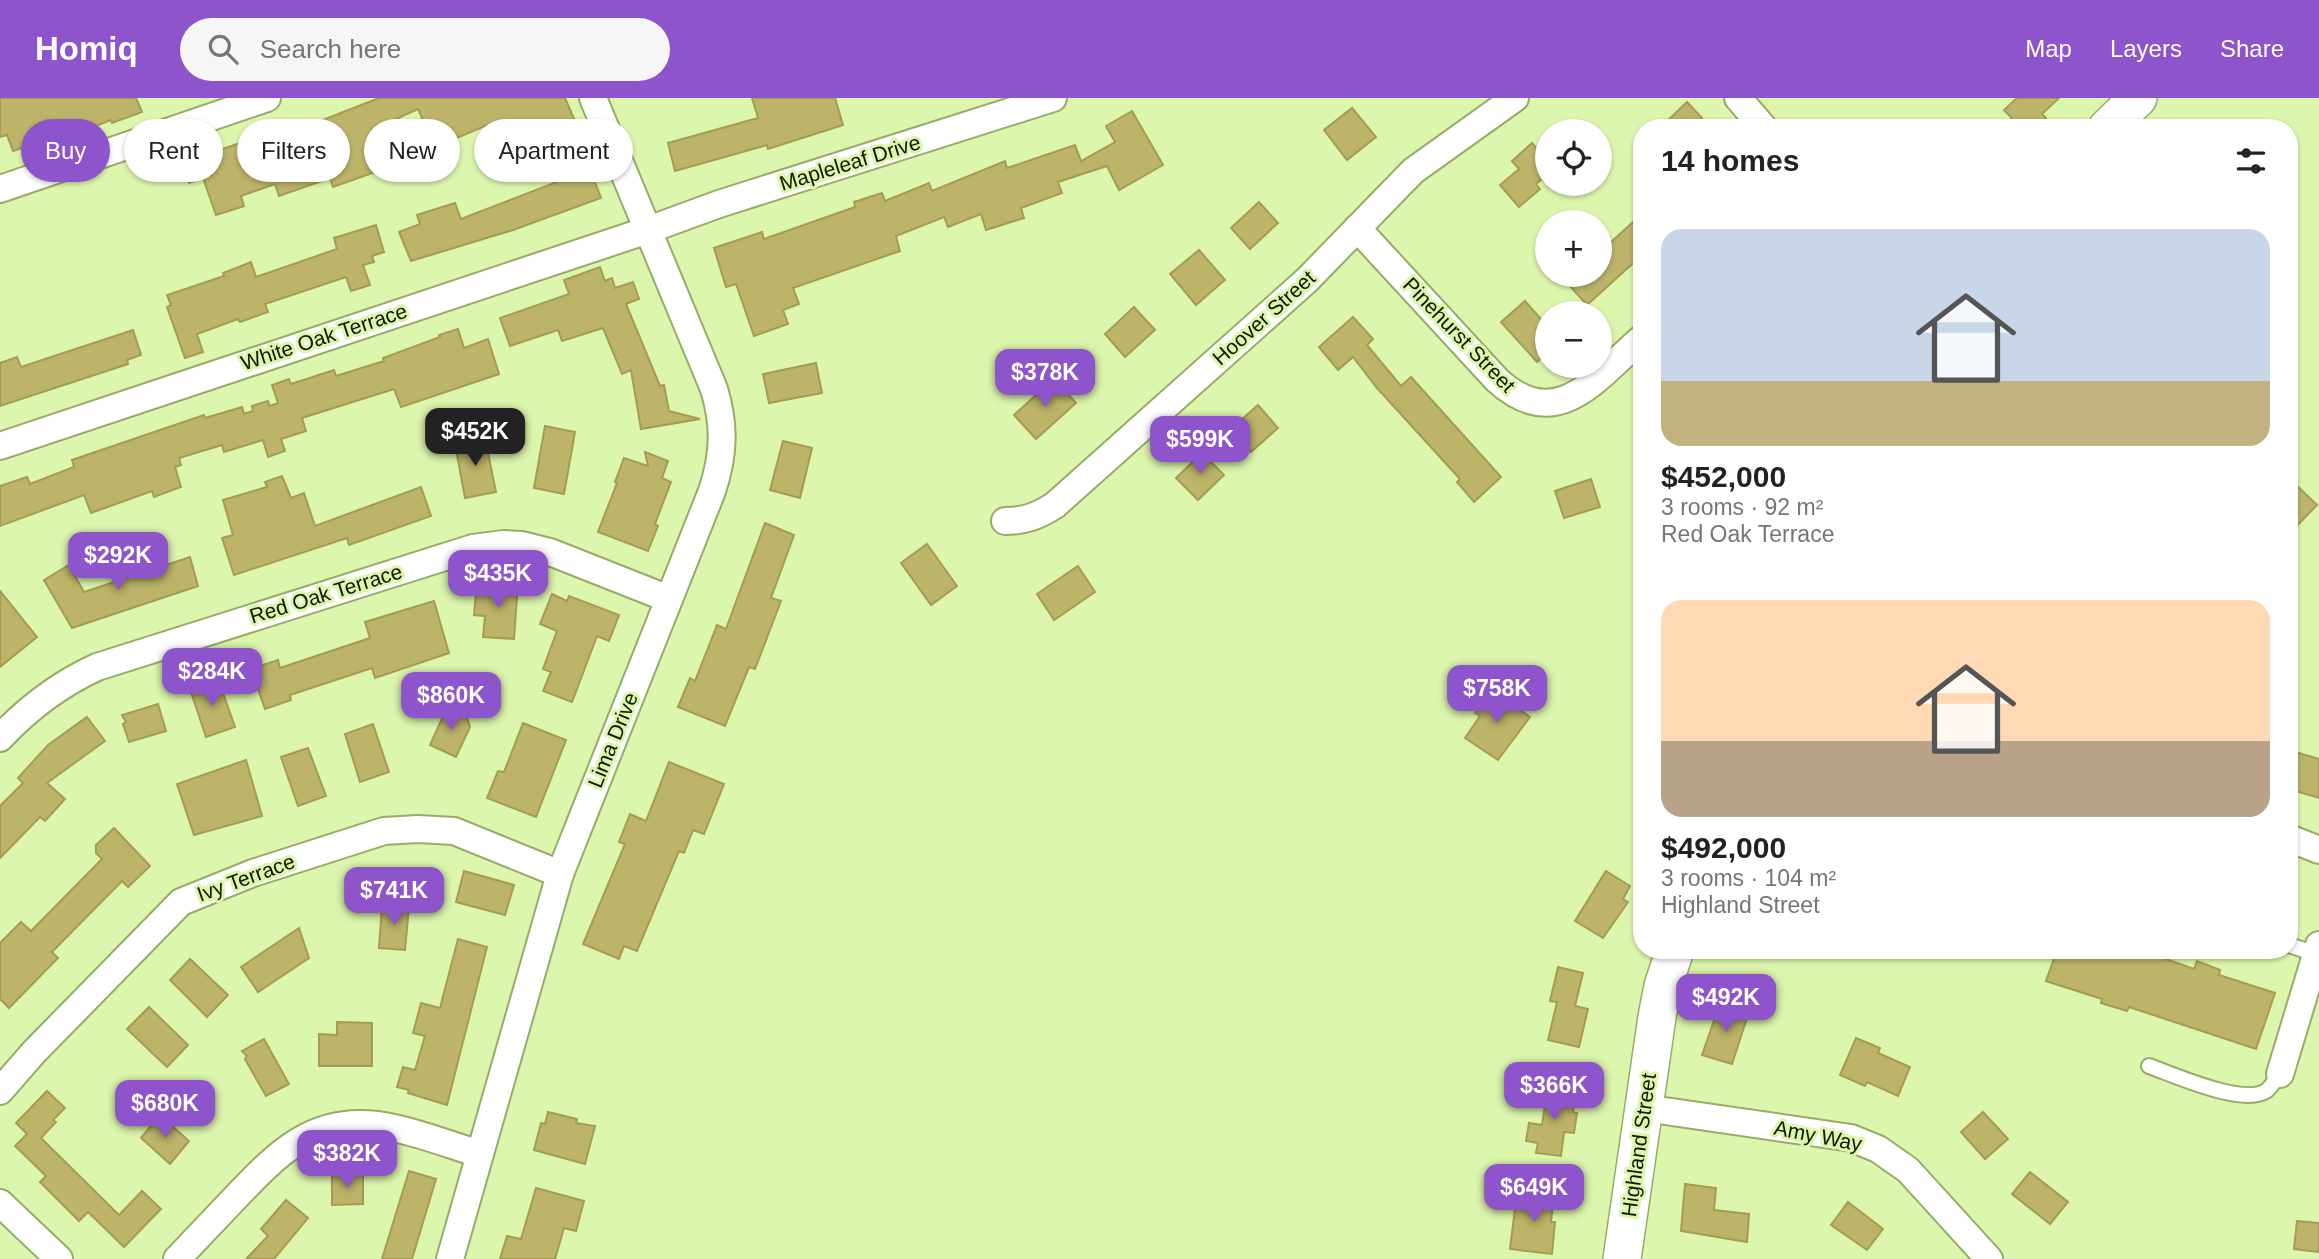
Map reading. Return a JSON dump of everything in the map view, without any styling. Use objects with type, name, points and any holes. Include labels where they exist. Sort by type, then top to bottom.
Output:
[{"type":"street","points":[[0,189],[267,98]]},
{"type":"street","name":"Lima Drive","points":[[450,1259],[560,874],[718,473],[723,435],[721,412],[714,389],[593,98]]},
{"type":"street","name":"Mapleleaf Drive","points":[[648,230],[719,204],[1053,98]]},
{"type":"street","name":"Hoover Street","points":[[1005,521],[1023,521],[1055,505],[1307,281],[1413,170],[1515,98]]},
{"type":"street","points":[[1738,98],[1756,119]]},
{"type":"street","points":[[2116,119],[2138,98]]},
{"type":"street","name":"Pinehurst Street","points":[[1357,228],[1497,380],[1508,390],[1531,402],[1554,403],[1577,393],[1633,346]]},
{"type":"street","name":"White Oak Terrace","points":[[0,446],[648,230]]},
{"type":"street","name":"Red Oak Terrace","points":[[0,738],[20,717],[71,678],[97,667],[473,548],[503,544],[531,547],[669,599]]},
{"type":"street","name":"Ivy Terrace","points":[[0,1091],[34,1052],[181,902],[253,873],[384,831],[418,829],[454,831],[560,874]]},
{"type":"street","points":[[2298,842],[2319,850]]},
{"type":"street","points":[[2280,1074],[2318,949]]},
{"type":"street","name":"Highland Street","points":[[1622,1259],[1663,986],[1672,959]]},
{"type":"street","name":"Amy Way","points":[[1644,1108],[1851,1138],[1878,1149],[1908,1170],[1989,1259]]},
{"type":"street","points":[[177,1259],[272,1159],[314,1133],[346,1125],[378,1125],[480,1154]]},
{"type":"street","points":[[0,1203],[59,1259]]},
{"type":"lane","points":[[2298,946],[2318,949]]},
{"type":"lane","points":[[2149,1066],[2236,1095],[2253,1096],[2267,1091],[2280,1074]]},
{"type":"building","points":[[0,98],[136,98],[142,112],[112,123],[110,119],[21,119],[21,148],[13,151],[7,135],[0,137]]},
{"type":"building","points":[[379,98],[565,98],[574,119],[474,119],[474,131],[460,137],[460,119],[422,119],[418,109],[396,119],[364,119],[364,176],[350,181],[350,119],[325,119]]},
{"type":"building","points":[[752,98],[835,98],[843,125],[768,149],[767,145],[675,171],[668,143],[758,118]]},
{"type":"building","points":[[2017,98],[2059,98],[2042,114],[2045,119],[2012,119],[2004,110]]},
{"type":"building","points":[[1687,102],[1702,118],[1701,119],[1669,119]]},
{"type":"building","points":[[1352,108],[1376,137],[1347,160],[1324,130]]},
{"type":"building","points":[[1132,111],[1163,165],[1119,190],[1107,166],[1058,182],[1062,193],[1021,208],[1024,218],[986,230],[981,214],[948,227],[944,217],[896,236],[900,251],[793,288],[799,304],[783,310],[788,324],[754,336],[736,284],[726,287],[714,248],[762,232],[764,239],[855,207],[854,202],[882,193],[885,201],[929,183],[932,191],[1005,161],[1007,168],[1075,145],[1081,161],[1115,142],[1106,126]]},
{"type":"building","points":[[1532,143],[1535,147],[1535,193],[1519,207],[1500,185],[1519,169],[1512,161]]},
{"type":"building","points":[[237,144],[237,182],[319,182],[279,196],[275,184],[241,196],[244,206],[216,215],[204,182],[223,182],[223,149]]},
{"type":"building","points":[[331,182],[347,182],[333,187]]},
{"type":"building","points":[[556,182],[595,182],[601,198],[513,230],[411,261],[399,232],[420,224],[417,215],[455,203],[461,219]]},
{"type":"building","points":[[1259,202],[1278,223],[1250,249],[1231,228]]},
{"type":"building","points":[[1633,222],[1633,263],[1612,282],[1612,241]]},
{"type":"building","points":[[376,225],[384,252],[372,256],[374,262],[363,265],[370,285],[351,291],[346,277],[265,304],[268,312],[240,322],[238,319],[197,334],[203,352],[185,358],[167,307],[171,305],[167,295],[224,276],[223,273],[251,262],[256,277],[337,249],[334,238]]},
{"type":"building","points":[[1199,250],[1225,280],[1196,305],[1170,274]]},
{"type":"building","points":[[600,267],[605,281],[612,278],[615,288],[633,282],[639,299],[626,304],[660,386],[664,385],[669,411],[700,419],[641,429],[631,370],[622,374],[603,328],[562,341],[558,330],[510,346],[500,318],[569,294],[564,280]]},
{"type":"building","points":[[1571,287],[1607,287],[1591,301],[1583,301]]},
{"type":"building","points":[[1525,301],[1535,312],[1535,360],[1501,322]]},
{"type":"building","points":[[1134,307],[1155,330],[1125,357],[1105,334]]},
{"type":"building","points":[[1353,317],[1373,339],[1367,345],[1401,386],[1411,377],[1501,477],[1474,502],[1457,482],[1460,479],[1377,388],[1353,357],[1338,370],[1319,347]]},
{"type":"building","points":[[458,329],[464,348],[488,339],[499,374],[401,407],[394,389],[302,418],[306,431],[281,439],[285,451],[268,457],[263,440],[224,452],[222,445],[179,458],[181,465],[175,467],[181,487],[154,497],[152,491],[91,513],[84,495],[0,526],[0,486],[27,477],[30,484],[74,467],[72,460],[204,415],[205,418],[242,407],[244,414],[253,411],[252,406],[268,401],[270,406],[278,403],[272,385],[289,379],[291,384],[334,370],[336,376],[384,361],[383,358]]},
{"type":"building","points":[[133,330],[141,355],[127,360],[128,364],[0,406],[0,363],[17,357],[21,367]]},
{"type":"building","points":[[816,363],[822,393],[769,403],[763,374]]},
{"type":"building","points":[[1054,379],[1076,403],[1036,439],[1014,415]]},
{"type":"building","points":[[1258,405],[1278,428],[1251,452],[1231,429]]},
{"type":"building","points":[[545,426],[575,432],[564,494],[534,488]]},
{"type":"building","points":[[485,438],[496,492],[465,498],[455,444]]},
{"type":"building","points":[[783,441],[812,448],[800,498],[770,490]]},
{"type":"building","points":[[645,452],[668,461],[662,478],[671,482],[648,551],[598,532],[624,458],[648,466]]},
{"type":"building","points":[[1202,453],[1224,475],[1198,500],[1176,478]]},
{"type":"building","points":[[282,476],[291,498],[304,493],[315,526],[421,487],[431,516],[349,545],[347,538],[234,575],[222,538],[233,535],[223,500],[267,487],[265,482]]},
{"type":"building","points":[[1591,479],[1600,507],[1564,518],[1555,491]]},
{"type":"building","points":[[2298,487],[2317,505],[2298,525]]},
{"type":"building","points":[[765,523],[794,535],[771,598],[781,601],[755,669],[749,667],[725,726],[678,707],[690,678],[695,681],[717,625],[726,629]]},
{"type":"building","points":[[927,544],[957,586],[931,605],[901,563]]},
{"type":"building","points":[[190,557],[198,586],[72,628],[44,580],[69,565],[84,592]]},
{"type":"building","points":[[1078,566],[1095,592],[1054,620],[1037,594]]},
{"type":"building","points":[[488,581],[514,583],[517,597],[514,639],[483,637],[485,616],[474,615],[476,591],[487,592]]},
{"type":"building","points":[[0,591],[37,637],[0,667]]},
{"type":"building","points":[[552,594],[567,601],[569,596],[619,615],[609,641],[597,636],[572,702],[543,691],[551,672],[543,669],[557,631],[540,624]]},
{"type":"building","points":[[434,601],[449,653],[375,678],[372,668],[290,695],[291,700],[265,709],[251,669],[278,660],[280,668],[370,638],[365,622]]},
{"type":"building","points":[[218,679],[235,727],[206,737],[190,689]]},
{"type":"building","points":[[1492,689],[1530,717],[1498,760],[1465,738],[1480,716],[1475,713]]},
{"type":"building","points":[[158,704],[166,731],[129,742],[123,724],[126,722],[122,715]]},
{"type":"building","points":[[448,705],[466,714],[470,727],[456,757],[430,745]]},
{"type":"building","points":[[87,717],[105,741],[47,783],[65,799],[45,821],[40,817],[0,858],[0,806],[23,783],[18,778],[48,745]]},
{"type":"building","points":[[523,723],[566,740],[536,817],[487,798],[498,771],[504,772]]},
{"type":"building","points":[[373,724],[389,772],[360,782],[345,734]]},
{"type":"building","points":[[308,748],[326,796],[298,806],[281,757]]},
{"type":"building","points":[[2298,753],[2319,759],[2319,798],[2298,792]]},
{"type":"building","points":[[246,760],[262,816],[194,835],[177,784]]},
{"type":"building","points":[[669,762],[724,784],[704,834],[693,830],[684,853],[679,851],[637,951],[624,946],[619,959],[583,944],[625,844],[619,842],[630,814],[646,821]]},
{"type":"building","points":[[114,828],[150,866],[128,887],[122,881],[52,952],[58,958],[9,1008],[0,999],[0,943],[21,922],[31,931],[102,859],[96,853],[96,845]]},
{"type":"building","points":[[464,871],[514,885],[505,915],[456,902]]},
{"type":"building","points":[[1606,871],[1630,886],[1623,899],[1628,902],[1603,938],[1575,921]]},
{"type":"building","points":[[382,905],[409,907],[405,950],[379,948]]},
{"type":"building","points":[[299,928],[309,958],[258,992],[241,967]]},
{"type":"building","points":[[458,939],[487,947],[447,1105],[397,1087],[403,1067],[415,1070],[425,1036],[413,1033],[421,1003],[440,1008]]},
{"type":"building","points":[[190,959],[228,995],[207,1017],[170,980]]},
{"type":"building","points":[[2054,959],[2166,959],[2194,969],[2197,961],[2220,970],[2219,975],[2275,993],[2256,1049],[2129,1007],[2127,1011],[2101,1003],[2102,999],[2046,981]]},
{"type":"building","points":[[1558,967],[1583,973],[1575,1006],[1588,1009],[1579,1047],[1548,1040],[1557,1002],[1550,1001]]},
{"type":"building","points":[[1731,1002],[1748,1007],[1732,1064],[1702,1055],[1718,1009],[1727,1012]]},
{"type":"building","points":[[149,1007],[188,1045],[167,1067],[127,1029]]},
{"type":"building","points":[[337,1022],[372,1023],[372,1066],[319,1066],[319,1034],[337,1035]]},
{"type":"building","points":[[1856,1038],[1880,1048],[1878,1053],[1910,1067],[1898,1096],[1867,1082],[1865,1086],[1840,1075]]},
{"type":"building","points":[[264,1039],[289,1084],[266,1096],[242,1051]]},
{"type":"building","points":[[1548,1086],[1576,1090],[1574,1133],[1564,1132],[1561,1156],[1536,1153],[1538,1143],[1526,1141],[1529,1123],[1542,1125]]},
{"type":"building","points":[[47,1091],[65,1108],[41,1138],[119,1215],[142,1191],[161,1209],[124,1247],[88,1212],[79,1221],[40,1182],[46,1176],[15,1146],[27,1134],[16,1123]]},
{"type":"building","points":[[548,1112],[577,1119],[576,1123],[595,1126],[585,1164],[534,1150],[541,1123],[545,1124]]},
{"type":"building","points":[[1983,1112],[2008,1139],[1985,1159],[1961,1132]]},
{"type":"building","points":[[160,1115],[189,1141],[170,1164],[141,1138]]},
{"type":"building","points":[[409,1171],[436,1179],[412,1259],[382,1259]]},
{"type":"building","points":[[2030,1172],[2068,1202],[2050,1224],[2012,1194]]},
{"type":"building","points":[[332,1175],[363,1175],[363,1204],[332,1205]]},
{"type":"building","points":[[1685,1184],[1716,1188],[1714,1210],[1749,1214],[1747,1242],[1681,1231]]},
{"type":"building","points":[[536,1188],[584,1201],[576,1231],[564,1228],[555,1259],[500,1259],[507,1236],[521,1239]]},
{"type":"building","points":[[1534,1190],[1554,1192],[1552,1254],[1510,1249],[1516,1200],[1532,1202]]},
{"type":"building","points":[[286,1200],[308,1218],[274,1259],[246,1259],[268,1236],[261,1229]]},
{"type":"building","points":[[1848,1202],[1883,1229],[1867,1250],[1831,1225]]},
{"type":"building","points":[[2297,1221],[2319,1223],[2319,1252],[2294,1249]]}]
